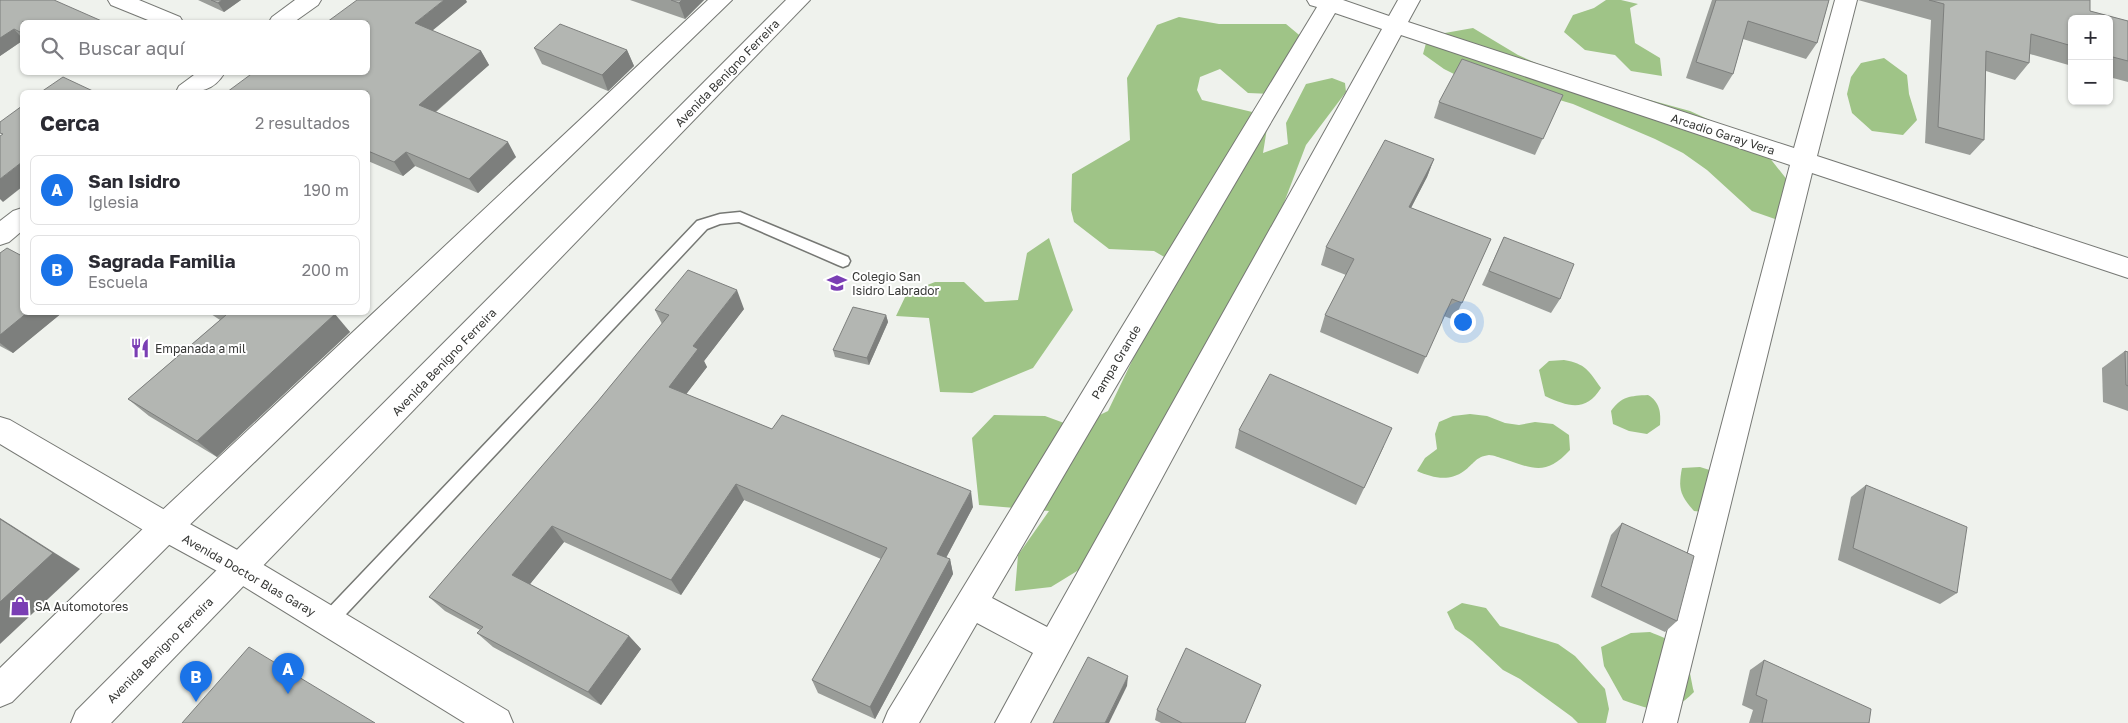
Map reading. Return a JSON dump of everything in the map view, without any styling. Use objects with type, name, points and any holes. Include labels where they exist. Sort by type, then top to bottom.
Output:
[{"type":"street","points":[[119,0],[167,20]]},
{"type":"street","points":[[283,20],[310,0]]},
{"type":"street","points":[[0,690],[166,527],[721,0]]},
{"type":"street","name":"Avenida Benigno Ferreira","points":[[88,723],[799,0]]},
{"type":"street","points":[[1012,723],[1409,0]]},
{"type":"street","points":[[1660,723],[1803,161],[1846,0]]},
{"type":"street","name":"Arcadio Garay Vera","points":[[1327,1],[1396,26],[2128,268]]},
{"type":"street","name":"Pampa Grande","points":[[900,723],[1327,1]]},
{"type":"street","points":[[191,90],[210,75]]},
{"type":"street","points":[[0,235],[20,220]]},
{"type":"street","name":"Avenida Doctor Blas Garay","points":[[0,429],[166,527],[241,568],[496,723]]},
{"type":"street","points":[[971,604],[1054,647]]},
{"type":"lane","points":[[328,621],[702,225],[720,219],[740,217],[843,262]]},
{"type":"green space","points":[[1606,0],[1621,0],[1638,4],[1630,8],[1635,43],[1660,58],[1662,76],[1631,71],[1615,55],[1585,50],[1564,32],[1573,15],[1594,8]]},
{"type":"green space","points":[[1179,17],[1219,24],[1286,24],[1304,39],[1274,94],[1248,93],[1220,69],[1200,77],[1197,90],[1202,100],[1269,116],[1263,153],[1288,144],[1286,123],[1306,84],[1332,78],[1345,83],[1346,92],[1306,145],[1250,292],[1126,541],[1051,587],[1015,591],[1018,555],[1049,511],[979,505],[972,438],[994,415],[1045,416],[1075,427],[1108,411],[1178,265],[1154,251],[1109,249],[1074,222],[1071,210],[1072,174],[1130,140],[1127,78],[1157,25]]},
{"type":"green space","points":[[1473,28],[1518,55],[1570,78],[1690,111],[1747,137],[1769,157],[1788,181],[1781,221],[1752,211],[1707,170],[1683,153],[1655,139],[1573,104],[1485,78],[1456,75],[1423,54],[1428,36]]},
{"type":"green space","points":[[1884,58],[1907,75],[1909,94],[1917,120],[1903,135],[1872,131],[1852,113],[1847,94],[1851,77],[1861,63]]},
{"type":"green space","points":[[1049,238],[1073,310],[1033,368],[972,393],[940,392],[929,318],[896,316],[907,293],[935,282],[964,282],[985,302],[1018,300],[1027,253]]},
{"type":"green space","points":[[1564,360],[1586,369],[1601,388],[1589,401],[1583,404],[1569,405],[1545,396],[1539,370],[1549,361]]},
{"type":"green space","points":[[1648,395],[1659,408],[1660,425],[1647,434],[1629,431],[1613,424],[1611,411],[1619,402],[1631,397]]},
{"type":"green space","points":[[1470,414],[1487,416],[1505,423],[1519,425],[1535,422],[1553,424],[1569,435],[1570,450],[1554,464],[1539,468],[1489,455],[1478,459],[1464,471],[1453,477],[1429,476],[1417,471],[1425,458],[1437,449],[1435,434],[1439,422],[1453,416]]},
{"type":"green space","points":[[1700,467],[1716,472],[1712,513],[1694,511],[1681,491],[1682,468]]},
{"type":"green space","points":[[1462,603],[1486,608],[1500,626],[1558,644],[1575,656],[1605,689],[1609,709],[1606,723],[1578,723],[1520,679],[1503,670],[1472,641],[1455,629],[1447,612]]},
{"type":"green space","points":[[1650,632],[1672,642],[1684,653],[1694,692],[1677,705],[1661,710],[1623,700],[1604,666],[1601,647],[1631,633]]},
{"type":"building","points":[[0,0],[54,0],[99,20],[20,20],[20,32],[14,29],[0,38]]},
{"type":"building","points":[[211,0],[222,0],[218,3]]},
{"type":"building","points":[[357,0],[444,0],[415,23],[481,51],[419,105],[508,142],[469,179],[406,152],[394,162],[370,152],[370,90],[230,90],[250,75],[370,75],[370,20],[330,20]]},
{"type":"building","points":[[671,0],[682,0],[679,3]]},
{"type":"building","points":[[1716,0],[1829,0],[1817,43],[1748,21],[1733,74],[1696,62]]},
{"type":"building","points":[[1929,0],[2090,0],[2090,11],[2105,15],[2068,15],[2068,45],[2031,34],[2029,63],[1986,51],[1984,140],[1938,127],[1944,4]]},
{"type":"building","points":[[2113,17],[2128,21],[2128,61],[2113,57]]},
{"type":"building","points":[[560,24],[627,50],[602,75],[534,48]]},
{"type":"building","points":[[1462,59],[1563,95],[1543,139],[1439,102]]},
{"type":"building","points":[[63,77],[91,90],[44,90]]},
{"type":"building","points":[[20,107],[20,164],[0,179],[0,136],[3,134],[0,133],[0,122]]},
{"type":"building","points":[[1385,140],[1434,159],[1409,207],[1491,239],[1462,303],[1452,299],[1426,357],[1325,315],[1354,259],[1326,247]]},
{"type":"building","points":[[1504,237],[1574,264],[1560,299],[1489,271]]},
{"type":"building","points":[[7,248],[20,255],[20,315],[24,315],[0,335],[0,253]]},
{"type":"building","points":[[688,270],[737,290],[693,346],[698,349],[669,387],[772,429],[782,415],[971,491],[937,554],[950,559],[870,707],[812,680],[887,548],[736,484],[671,580],[552,526],[512,575],[629,636],[588,692],[477,633],[483,627],[429,597],[598,401],[669,315],[655,310]]},
{"type":"building","points":[[853,307],[886,315],[867,358],[833,350]]},
{"type":"building","points":[[226,315],[334,315],[197,441],[128,399]]},
{"type":"building","points":[[2125,351],[2128,352],[2128,386],[2126,385]]},
{"type":"building","points":[[1270,374],[1392,428],[1364,488],[1239,430]]},
{"type":"building","points":[[1866,485],[1967,527],[1957,593],[1853,548]]},
{"type":"building","points":[[0,519],[53,553],[0,602]]},
{"type":"building","points":[[1622,523],[1694,556],[1677,621],[1601,586]]},
{"type":"building","points":[[249,647],[375,723],[182,723]]},
{"type":"building","points":[[1186,648],[1261,685],[1245,723],[1182,723],[1157,710]]},
{"type":"building","points":[[1088,657],[1128,676],[1105,723],[1053,723]]},
{"type":"building","points":[[1764,660],[1871,709],[1869,723],[1762,723],[1767,700],[1756,695]]},
{"type":"place","name":"Colegio San Isidro Labrador","points":[[837,283]]},
{"type":"place","name":"Empanada a mil","points":[[140,348]]},
{"type":"place","name":"SA Automotores","points":[[20,606]]},
{"type":"place","name":"San Isidro","points":[[288,694]]},
{"type":"place","name":"Sagrada Familia","points":[[196,702]]}]
